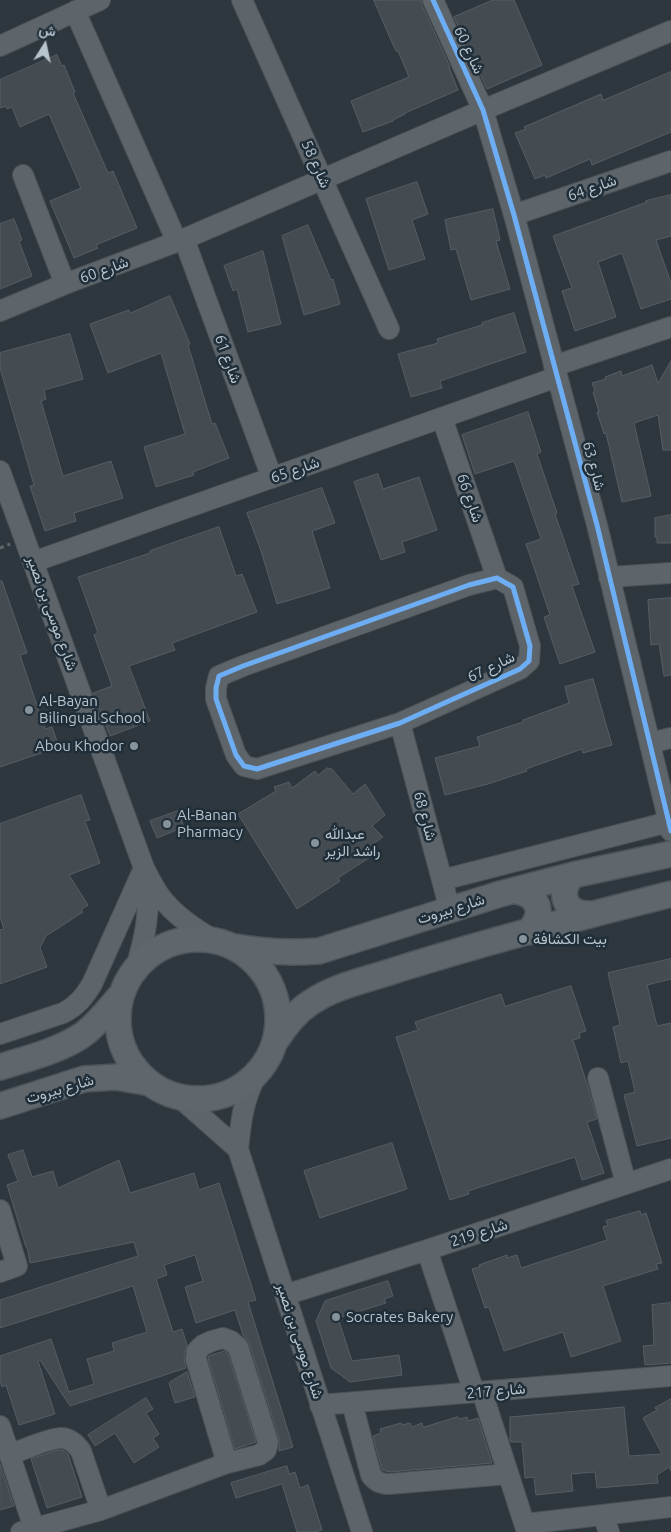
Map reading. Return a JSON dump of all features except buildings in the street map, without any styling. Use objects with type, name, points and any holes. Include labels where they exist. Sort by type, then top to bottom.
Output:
[{"type":"main road","name":"شارع بيروت","points":[[223,943],[254,950],[288,953],[319,951],[516,891],[671,854]]},
{"type":"main road","points":[[573,876],[565,888],[566,902],[576,912],[590,914]]},
{"type":"main road","points":[[516,891],[525,892],[533,898],[538,907],[535,925],[528,932]]},
{"type":"main road","points":[[277,1039],[292,1018],[309,1003],[332,991],[436,958],[590,914],[671,894]]},
{"type":"main road","points":[[196,939],[223,943],[245,954],[258,964],[274,992],[278,1007],[279,1023],[277,1039],[272,1052],[257,1074],[246,1084],[234,1091],[206,1099],[192,1099],[163,1091],[139,1073],[131,1062],[122,1042],[118,1022],[119,1008],[127,981],[147,957],[162,947],[179,941],[196,939]]},
{"type":"main road","points":[[0,1067],[58,1048],[80,1037],[96,1023],[122,994]]},
{"type":"main road","name":"شارع بيروت","points":[[0,1106],[84,1079],[116,1077],[150,1082]]},
{"type":"street","name":"شارع 58","points":[[242,0],[389,329]]},
{"type":"street","name":"شارع 60","points":[[433,0],[483,110]]},
{"type":"street","points":[[0,46],[89,4]]},
{"type":"street","name":"شارع 61","points":[[89,4],[272,478]]},
{"type":"street","name":"شارع 60","points":[[0,311],[65,284],[181,241],[671,31]]},
{"type":"street","name":"شارع 63","points":[[483,110],[514,215],[597,525],[670,826]]},
{"type":"street","name":"شارع 64","points":[[514,215],[671,161]]},
{"type":"street","points":[[23,175],[65,284]]},
{"type":"street","name":"شارع 65","points":[[33,562],[442,418],[556,371],[671,327]]},
{"type":"street","name":"شارع 66","points":[[442,418],[498,578]]},
{"type":"street","name":"شارع موسى بن نصير","points":[[0,470],[144,868],[166,904],[184,920],[223,943]]},
{"type":"street","points":[[609,577],[671,573]]},
{"type":"street","name":"شارع 67","points":[[498,578],[513,587],[530,646],[529,661],[520,669],[400,723],[258,769],[244,766],[236,755],[216,699],[219,676],[469,585],[498,578]]},
{"type":"street","name":"شارع 68","points":[[400,723],[450,910]]},
{"type":"street","points":[[650,742],[671,738]]},
{"type":"street","points":[[442,880],[670,826]]},
{"type":"street","points":[[0,1034],[63,1013],[82,1000],[92,984],[144,868]]},
{"type":"street","name":"شارع موسى بن نصير","points":[[135,970],[146,932],[148,915],[144,868]]},
{"type":"street","name":"شارع موسى بن نصير","points":[[257,1074],[242,1110],[238,1149],[362,1532]]},
{"type":"street","points":[[598,1078],[626,1184]]},
{"type":"street","points":[[178,1096],[238,1149]]},
{"type":"street","name":"شارع 219","points":[[286,1295],[671,1169]]},
{"type":"street","points":[[0,1210],[17,1266],[0,1272]]},
{"type":"street","points":[[427,1250],[526,1528],[606,1523],[671,1507]]},
{"type":"street","points":[[0,1426],[10,1454],[28,1530],[101,1510],[227,1463],[259,1455],[266,1450],[268,1442],[238,1347],[231,1340],[223,1338],[203,1345],[197,1351],[196,1359],[227,1463]]},
{"type":"street","name":"شارع 217","points":[[320,1405],[671,1376]]},
{"type":"street","points":[[352,1402],[371,1475],[379,1482],[389,1484],[508,1474]]},
{"type":"street","points":[[10,1454],[54,1439],[63,1438],[77,1444],[101,1510]]},
{"type":"cycle path","points":[[433,0],[483,110],[514,215],[597,525],[671,831]]},
{"type":"cycle path","points":[[497,578],[513,587],[530,646],[529,661],[520,669],[400,723],[257,769],[244,766],[236,755],[216,699],[219,676],[469,585],[497,578]]},
{"type":"place","name":"Al-Bayan Bilingual School","points":[[29,710]]},
{"type":"place","name":"Abou Khodor","points":[[134,746]]},
{"type":"place","name":"Al-Banan Pharmacy","points":[[167,824]]},
{"type":"place","name":"عبدالله راشد الزير","points":[[315,843]]},
{"type":"place","name":"بيت الكشافة","points":[[523,939]]},
{"type":"place","name":"Socrates Bakery","points":[[336,1317]]}]
